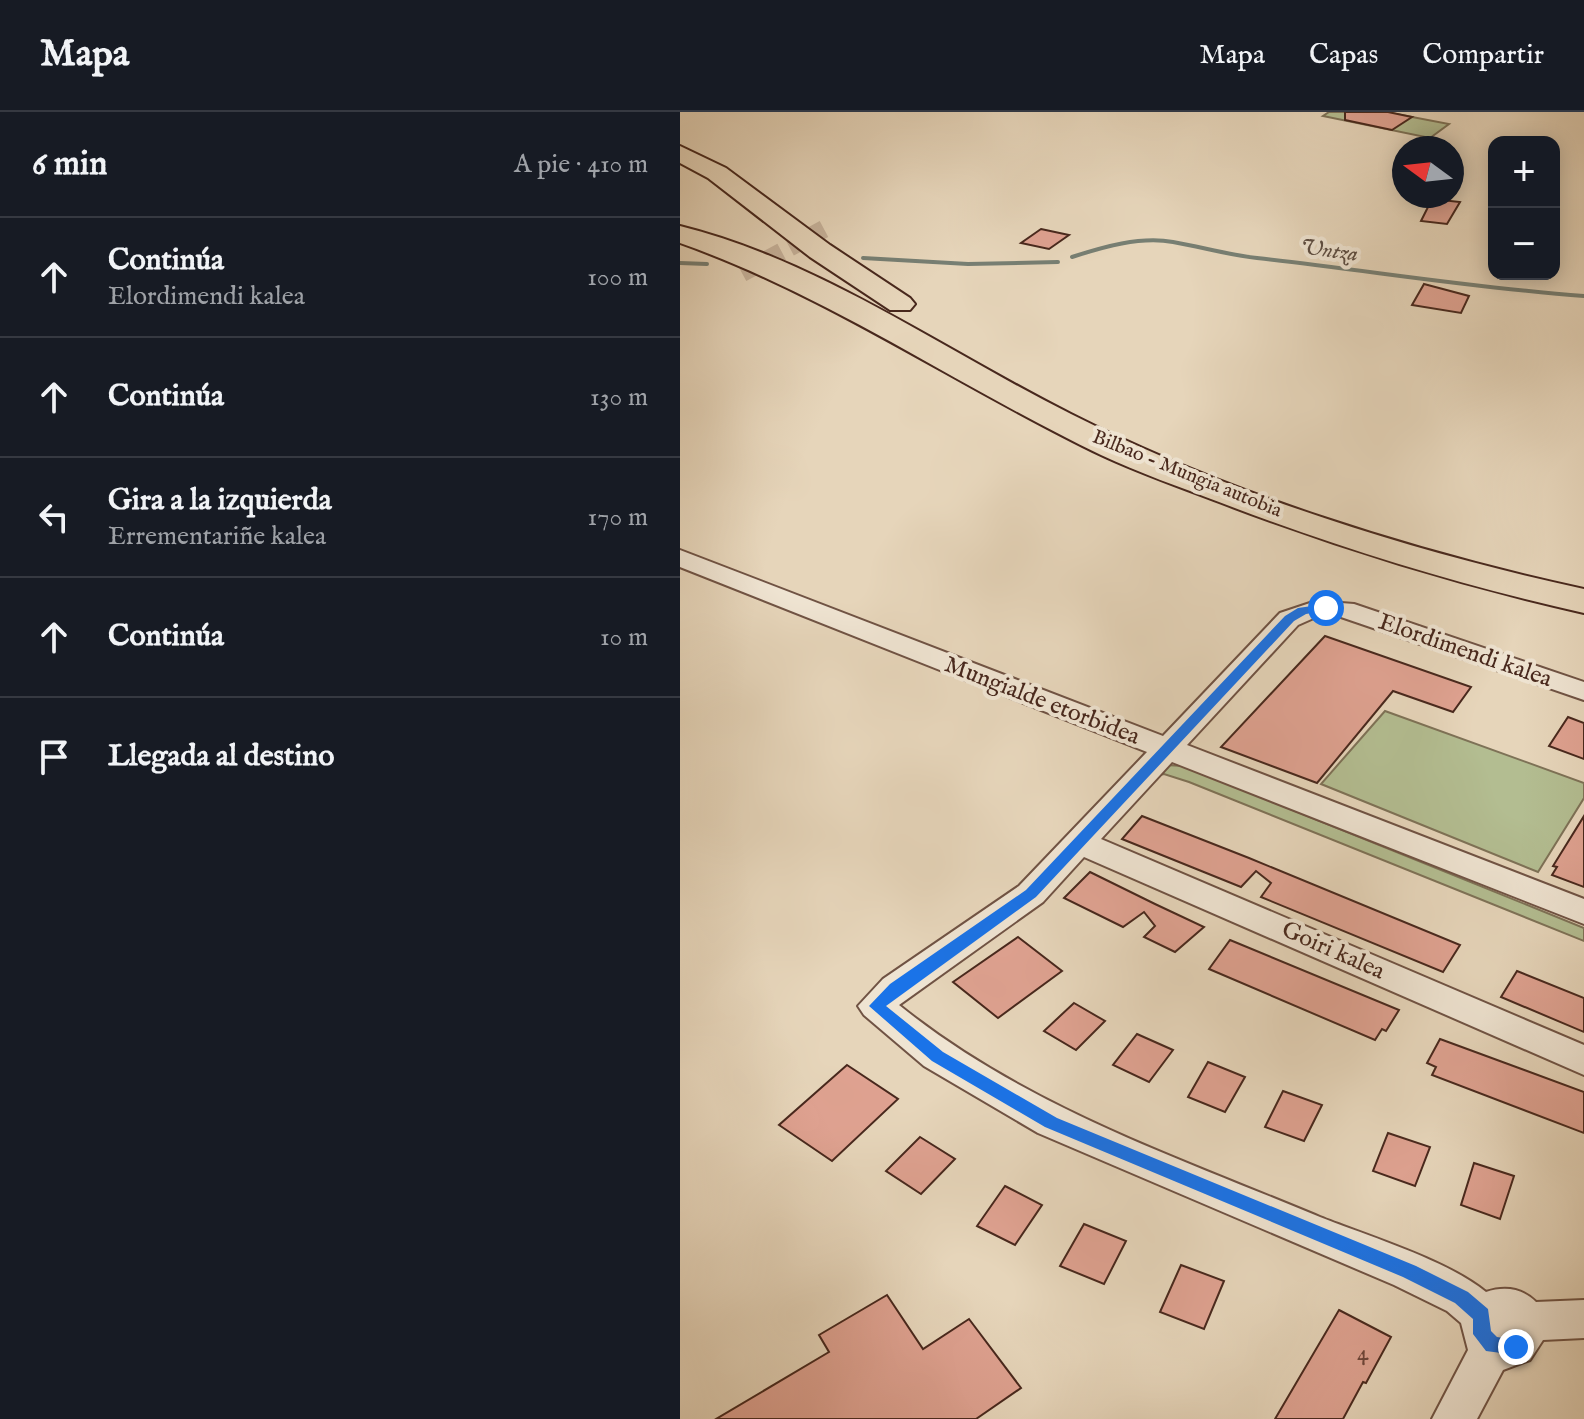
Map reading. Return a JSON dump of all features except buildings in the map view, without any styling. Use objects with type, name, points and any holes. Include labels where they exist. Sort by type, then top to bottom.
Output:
[{"type":"highway","points":[[680,153],[717,173],[820,251],[965,347]]},
{"type":"highway","name":"Bilbao - Mungia autobia","points":[[680,221],[776,253],[965,347],[1091,415],[1189,457],[1406,533],[1584,577]]},
{"type":"highway","name":"Bilbao - Mungia autobia","points":[[680,234],[759,261],[857,308],[1113,449],[1270,509],[1400,552],[1584,601]]},
{"type":"highway","points":[[680,243],[746,266],[860,322],[1014,408],[1113,449]]},
{"type":"street","name":"Mungialde etorbidea","points":[[680,558],[1584,912]]},
{"type":"street","name":"Elordimendi kalea","points":[[1500,1327],[1462,1298],[1409,1272],[1051,1122],[937,1056],[876,1006],[895,988],[1031,894],[1289,619],[1314,608],[1345,610],[1584,691]]},
{"type":"street","name":"Goiri kalea","points":[[1081,843],[1584,1061]]},
{"type":"street","points":[[1454,1419],[1500,1327],[1584,1319]]},
{"type":"green space","points":[[1329,112],[1386,112],[1449,124],[1433,136],[1420,136],[1323,116]]},
{"type":"green space","points":[[1385,711],[1584,783],[1584,798],[1538,872],[1321,784]]},
{"type":"green space","points":[[1165,765],[1184,766],[1584,928],[1584,941],[1189,782],[1164,774],[1151,777]]},
{"type":"waterway","name":"Untza","points":[[1072,257],[1148,240],[1246,257],[1584,296]]},
{"type":"waterway","name":"Untza","points":[[863,258],[968,264],[1058,262]]},
{"type":"waterway","name":"Untza","points":[[680,263],[707,264]]},
{"type":"tunnel","points":[[742,273],[824,229]]},
{"type":"route","points":[[1326,608],[1302,611],[1289,619],[1031,894],[895,988],[876,1006],[937,1056],[988,1089],[1117,1152],[1409,1272],[1462,1298],[1482,1315],[1479,1321],[1482,1334],[1493,1345],[1509,1349],[1516,1347]]}]
